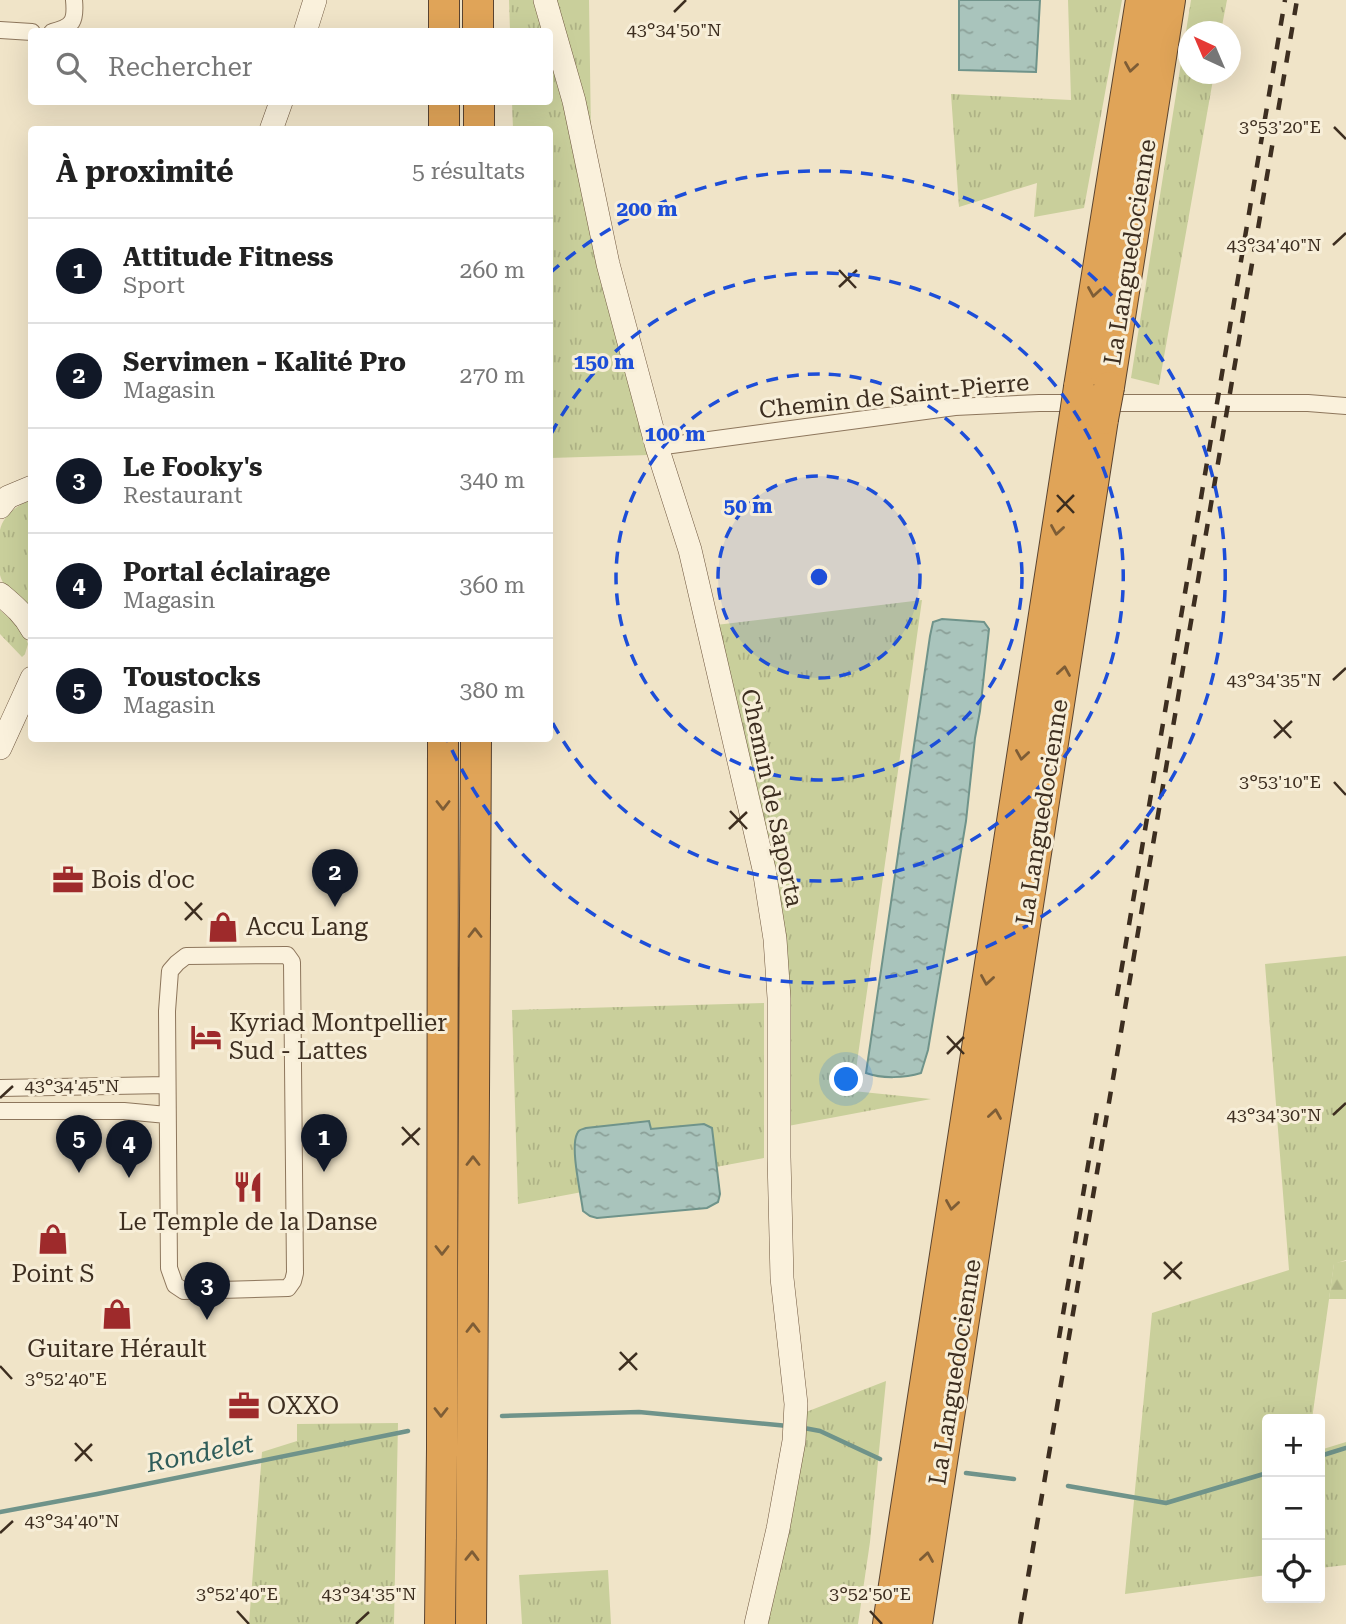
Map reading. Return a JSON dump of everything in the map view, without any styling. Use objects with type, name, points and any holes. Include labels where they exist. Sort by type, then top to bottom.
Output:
[{"type":"highway","points":[[444,0],[444,28]]},
{"type":"highway","points":[[478,0],[478,28]]},
{"type":"highway","name":"La Languedocienne","points":[[917,1624],[1091,402],[1141,0]]},
{"type":"highway","name":"La Languedocienne","points":[[888,1624],[1091,402],[1170,0]]},
{"type":"highway","points":[[444,105],[444,126]]},
{"type":"highway","points":[[479,105],[479,126]]},
{"type":"highway","points":[[440,1624],[443,742]]},
{"type":"highway","points":[[471,1624],[476,742]]},
{"type":"highway","points":[[419,1624],[424,1564],[442,1449]]},
{"type":"street","points":[[65,28],[73,21],[74,0]]},
{"type":"street","points":[[305,28],[315,0]]},
{"type":"street","name":"Chemin de Saporta","points":[[545,0],[574,101],[608,264],[657,447],[690,550],[764,869],[775,939],[779,998],[782,1278],[796,1404],[794,1441],[778,1529],[756,1624]]},
{"type":"street","points":[[0,30],[28,32]]},
{"type":"street","points":[[272,126],[280,105]]},
{"type":"street","name":"Chemin de Saint-Pierre","points":[[657,447],[955,407],[1039,403],[1308,403],[1346,406]]},
{"type":"street","points":[[3,500],[28,489]]},
{"type":"street","points":[[16,605],[28,623]]},
{"type":"street","points":[[0,748],[28,687]]},
{"type":"street","points":[[287,955],[292,962],[295,1260],[293,1281],[288,1288],[184,1291],[175,1285],[169,1268],[167,1115],[167,1011],[170,971],[186,956],[287,955]]},
{"type":"street","points":[[0,1088],[167,1085]]},
{"type":"street","points":[[0,1111],[124,1111],[167,1115]]},
{"type":"green space","points":[[509,0],[536,0],[544,28],[510,28]]},
{"type":"green space","points":[[552,0],[589,0],[591,135]]},
{"type":"green space","points":[[1068,0],[1122,0],[1084,208],[1034,217],[1037,183],[959,207],[951,94],[1071,100]]},
{"type":"green space","points":[[1191,0],[1227,0],[1223,21],[1188,21]]},
{"type":"green space","points":[[553,60],[649,455],[553,458],[553,126],[513,126],[512,105],[553,105]]},
{"type":"green space","points":[[1178,82],[1212,84],[1159,385],[1131,378]]},
{"type":"green space","points":[[28,501],[28,603],[12,593],[0,575],[0,530],[4,520]]},
{"type":"green space","points":[[922,600],[853,1091],[931,1099],[788,1126],[786,1003],[716,625]]},
{"type":"green space","points":[[0,610],[24,632],[28,644],[22,657],[0,634]]},
{"type":"green space","points":[[1346,956],[1346,1260],[1334,1264],[1313,1414],[1262,1414],[1262,1576],[1125,1594],[1152,1313],[1289,1270],[1265,964]]},
{"type":"green space","points":[[764,1003],[764,1158],[518,1204],[512,1010]]},
{"type":"green space","points":[[1346,1261],[1346,1299],[1329,1299],[1334,1263]]},
{"type":"green space","points":[[886,1381],[870,1542],[858,1624],[766,1624],[806,1412]]},
{"type":"green space","points":[[398,1423],[394,1624],[249,1624],[262,1452],[297,1441],[297,1424]]},
{"type":"green space","points":[[1346,1442],[1346,1565],[1325,1567],[1325,1477],[1325,1448]]},
{"type":"green space","points":[[608,1570],[611,1624],[522,1624],[519,1575]]},
{"type":"water","points":[[959,0],[1040,0],[1036,72],[959,70]]},
{"type":"water","points":[[942,619],[984,622],[989,629],[980,711],[966,821],[928,1050],[921,1073],[886,1077],[866,1073],[930,636],[933,622]]},
{"type":"water","points":[[649,1121],[651,1129],[704,1124],[712,1128],[720,1194],[718,1202],[707,1208],[597,1218],[590,1216],[583,1211],[577,1171],[575,1141],[578,1132],[586,1128]]},
{"type":"waterway","name":"Rondelet","points":[[502,1416],[639,1412],[788,1426]]},
{"type":"waterway","points":[[804,1428],[820,1431],[880,1459]]},
{"type":"waterway","name":"Rondelet","points":[[0,1512],[408,1431]]},
{"type":"waterway","name":"Rondelet","points":[[1325,1454],[1346,1448]]},
{"type":"waterway","points":[[966,1473],[1014,1479]]},
{"type":"waterway","name":"Rondelet","points":[[1068,1486],[1166,1503],[1262,1474]]},
{"type":"railway","points":[[1117,996],[1285,0]]},
{"type":"railway","points":[[1020,1624],[1297,0]]},
{"type":"railway","points":[[1059,1338],[1098,1106]]},
{"type":"place","name":"Bois d'oc","points":[[68,880]]},
{"type":"place","name":"Servimen - Kalité Pro","points":[[335,907]]},
{"type":"place","name":"Accu Lang","points":[[223,927]]},
{"type":"place","name":"Kyriad Montpellier Sud - Lattes","points":[[206,1037]]},
{"type":"place","name":"Attitude Fitness","points":[[324,1172]]},
{"type":"place","name":"Toustocks","points":[[79,1173]]},
{"type":"place","name":"Portal éclairage","points":[[129,1178]]},
{"type":"place","name":"Le Temple de la Danse","points":[[248,1187]]},
{"type":"place","name":"Point S","points":[[53,1239]]},
{"type":"place","name":"Guitare Hérault","points":[[117,1314]]},
{"type":"place","name":"Le Fooky's","points":[[207,1320]]},
{"type":"place","name":"OXXO","points":[[244,1406]]}]
